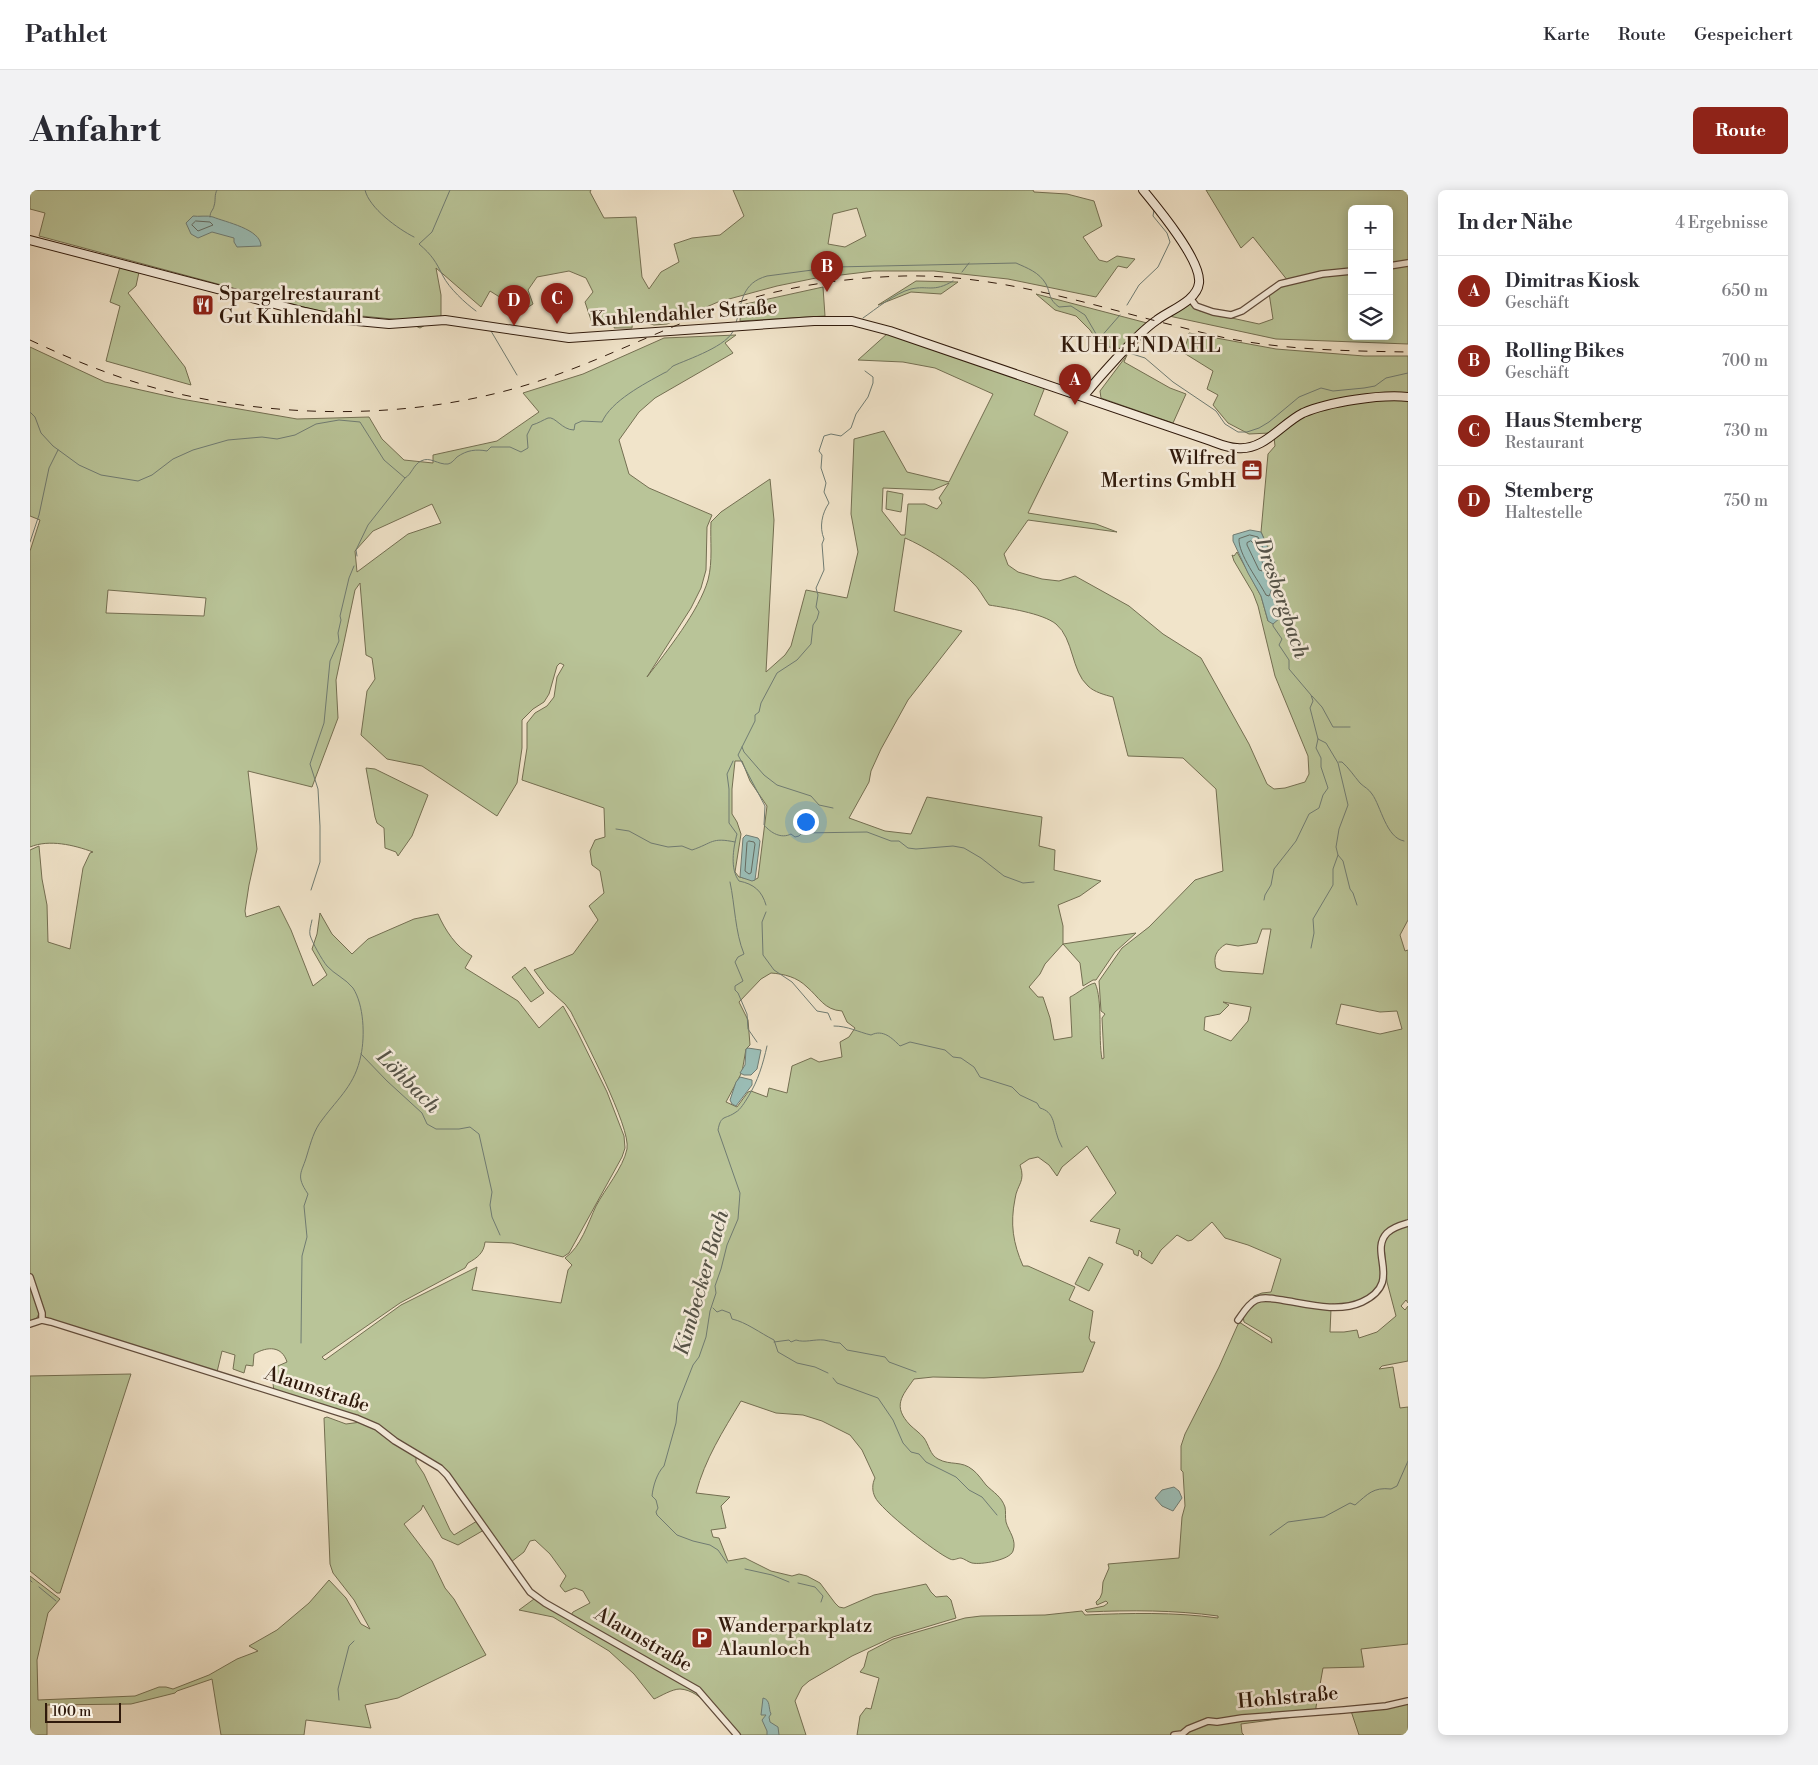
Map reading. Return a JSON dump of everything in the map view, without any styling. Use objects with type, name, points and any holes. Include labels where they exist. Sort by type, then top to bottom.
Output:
[{"type":"main road","points":[[1092,400],[1097,386],[1133,341],[1155,320],[1190,298],[1199,284],[1196,267],[1169,223],[1143,190]]},
{"type":"main road","name":"Kuhlendahler Straße","points":[[30,240],[336,319],[388,324],[445,320],[569,338],[837,320],[861,322],[1233,448],[1251,447],[1297,417],[1318,408],[1364,399],[1408,397]]},
{"type":"main road","points":[[1083,396],[1116,360]]},
{"type":"street","points":[[1393,265],[1408,263]]},
{"type":"street","points":[[1190,298],[1196,306],[1213,312],[1231,315],[1242,311],[1280,284],[1322,274],[1348,271]]},
{"type":"street","points":[[1238,1320],[1251,1303],[1264,1298],[1333,1307],[1363,1302],[1374,1295],[1384,1280],[1382,1240],[1395,1227],[1408,1223]]},
{"type":"street","points":[[30,1277],[42,1312],[42,1320],[30,1324]]},
{"type":"street","name":"Alaunstraße","points":[[42,1320],[356,1418],[377,1427],[395,1441],[429,1460],[448,1475],[530,1592],[545,1603],[698,1690],[737,1735]]},
{"type":"street","name":"Hohlstraße","points":[[1174,1735],[1182,1734],[1188,1729],[1208,1721],[1217,1722],[1242,1718],[1386,1706],[1408,1701]]},
{"type":"green space","points":[[30,190],[591,190],[590,192],[604,218],[636,217],[642,277],[649,289],[661,272],[679,262],[674,244],[692,238],[720,235],[744,216],[733,190],[1033,190],[1034,192],[1067,194],[1094,201],[1102,226],[1083,237],[1099,260],[1107,262],[1117,256],[1135,259],[1127,268],[1118,266],[1096,297],[1008,279],[934,271],[874,271],[816,278],[777,286],[718,302],[667,324],[654,325],[633,318],[632,328],[614,328],[616,321],[592,323],[585,302],[593,292],[586,278],[569,271],[537,277],[528,290],[533,304],[522,311],[490,291],[481,307],[436,268],[441,295],[441,316],[420,328],[402,320],[331,313],[311,309],[39,236],[45,213],[30,209]],"holes":[[[857,208],[866,236],[845,247],[828,244],[833,214]]]},
{"type":"green space","points":[[1206,190],[1408,190],[1408,261],[1393,263],[1393,205],[1348,205],[1348,270],[1288,281],[1253,237],[1241,248]]},
{"type":"green space","points":[[1408,265],[1408,344],[1276,339],[1169,316],[1190,304],[1200,311],[1259,324],[1273,319],[1269,293],[1298,282],[1348,274],[1348,340],[1393,340],[1393,267]]},
{"type":"green space","points":[[120,267],[139,272],[136,286],[128,293],[185,367],[191,385],[106,361],[120,306],[110,302]]},
{"type":"green space","points":[[916,281],[958,282],[941,294],[911,292],[878,305]]},
{"type":"green space","points":[[823,287],[825,316],[740,321],[741,305]]},
{"type":"green space","points":[[1036,294],[1147,323],[1118,351],[1099,343],[1090,330],[1076,316],[1055,310]]},
{"type":"green space","points":[[888,333],[1045,387],[1034,415],[1068,432],[1028,513],[1096,524],[1117,532],[1028,520],[1004,554],[1008,565],[1018,572],[1042,579],[1059,581],[1075,576],[1129,606],[1163,634],[1201,658],[1249,744],[1267,784],[1274,789],[1305,782],[1309,774],[1308,756],[1275,676],[1258,606],[1232,555],[1234,556],[1237,552],[1261,596],[1268,621],[1279,610],[1275,601],[1278,586],[1268,547],[1261,532],[1268,454],[1275,446],[1274,437],[1270,433],[1249,434],[1228,423],[1213,405],[1218,395],[1207,389],[1213,371],[1184,353],[1189,333],[1276,349],[1364,356],[1408,356],[1408,920],[1400,935],[1405,951],[1408,950],[1408,1303],[1406,1300],[1401,1306],[1405,1310],[1408,1306],[1408,1361],[1382,1366],[1379,1369],[1393,1367],[1400,1408],[1408,1407],[1408,1644],[1361,1649],[1364,1667],[1323,1668],[1316,1714],[1241,1724],[1244,1735],[857,1735],[860,1716],[866,1708],[871,1709],[879,1678],[860,1672],[864,1667],[868,1652],[893,1639],[965,1618],[981,1616],[1045,1615],[1082,1611],[1085,1615],[1152,1614],[1218,1618],[1218,1616],[1202,1614],[1169,1612],[1087,1612],[1085,1610],[1104,1606],[1108,1603],[1106,1601],[1097,1605],[1096,1602],[1102,1593],[1103,1582],[1109,1568],[1108,1564],[1179,1558],[1182,1517],[1185,1506],[1183,1472],[1181,1470],[1181,1446],[1185,1434],[1219,1367],[1239,1322],[1272,1343],[1271,1338],[1244,1322],[1243,1316],[1250,1308],[1258,1302],[1265,1300],[1331,1309],[1330,1332],[1357,1330],[1359,1338],[1377,1332],[1396,1316],[1387,1282],[1384,1245],[1381,1244],[1382,1280],[1368,1296],[1342,1306],[1264,1296],[1253,1298],[1262,1293],[1271,1292],[1281,1259],[1248,1245],[1225,1238],[1212,1222],[1192,1240],[1188,1241],[1177,1235],[1161,1250],[1152,1264],[1141,1257],[1142,1253],[1139,1250],[1138,1256],[1134,1254],[1133,1250],[1116,1243],[1120,1229],[1090,1221],[1116,1193],[1087,1146],[1062,1167],[1057,1176],[1049,1165],[1038,1157],[1029,1159],[1020,1165],[1022,1179],[1013,1208],[1015,1241],[1023,1266],[1028,1266],[1075,1287],[1069,1300],[1093,1311],[1089,1338],[1091,1342],[1095,1342],[1083,1372],[984,1378],[933,1377],[914,1379],[901,1401],[901,1412],[910,1425],[924,1438],[935,1457],[943,1461],[969,1467],[977,1473],[1001,1500],[1005,1507],[1006,1522],[1014,1543],[1011,1554],[995,1561],[971,1563],[961,1558],[951,1560],[933,1548],[897,1520],[879,1503],[873,1490],[875,1478],[862,1450],[850,1435],[822,1421],[803,1415],[776,1413],[741,1401],[709,1457],[696,1493],[730,1497],[721,1506],[726,1528],[711,1530],[713,1537],[719,1538],[728,1561],[745,1558],[771,1571],[792,1576],[799,1574],[807,1576],[820,1583],[835,1603],[839,1607],[844,1608],[874,1595],[926,1584],[936,1597],[947,1596],[951,1600],[956,1618],[893,1637],[852,1656],[802,1687],[795,1701],[806,1735],[734,1735],[696,1694],[677,1689],[654,1699],[634,1674],[609,1651],[553,1617],[519,1610],[534,1599],[571,1615],[590,1603],[583,1591],[575,1588],[565,1592],[560,1586],[566,1576],[550,1554],[535,1540],[530,1541],[524,1552],[511,1562],[449,1473],[370,1421],[274,1391],[271,1369],[287,1362],[278,1350],[269,1349],[254,1354],[253,1366],[246,1365],[244,1373],[233,1369],[235,1355],[222,1351],[217,1372],[43,1319],[39,1313],[37,1318],[30,1321],[30,850],[39,846],[47,905],[48,942],[70,949],[83,868],[90,853],[93,852],[70,845],[53,843],[30,847],[30,551],[40,520],[30,516],[30,347],[105,382],[181,399],[297,419],[369,417],[382,439],[404,460],[433,463],[433,455],[497,441],[539,412],[523,393],[583,374],[664,338],[736,335],[725,343],[733,353],[655,398],[639,412],[619,440],[629,474],[649,488],[712,515],[707,527],[706,570],[701,588],[691,608],[647,677],[682,630],[704,592],[710,566],[711,522],[721,512],[770,479],[774,520],[766,672],[785,655],[791,646],[806,590],[847,598],[858,552],[851,514],[854,439],[884,431],[907,472],[949,482],[993,394],[935,368],[903,362],[858,360]],"holes":[[[949,483],[939,498],[942,503],[937,509],[925,504],[908,504],[905,535],[901,535],[882,511],[883,488],[933,490]],[[432,504],[441,523],[408,534],[357,572],[355,551],[373,531]],[[905,538],[931,551],[966,576],[989,605],[1033,614],[1056,624],[1066,638],[1082,680],[1093,690],[1113,697],[1128,756],[1183,758],[1216,789],[1223,871],[1195,880],[1149,927],[1122,948],[1099,981],[1101,1011],[1105,1014],[1102,1018],[1104,1058],[1102,1059],[1100,1009],[1095,983],[1070,997],[1072,1037],[1054,1040],[1050,1018],[1043,997],[1038,997],[1029,987],[1040,974],[1045,964],[1063,944],[1063,926],[1058,905],[1080,896],[1101,881],[1054,870],[1055,850],[1039,846],[1042,817],[927,797],[911,834],[885,831],[849,818],[869,782],[871,771],[881,749],[908,700],[962,631],[894,611]],[[360,583],[366,655],[372,658],[375,679],[367,691],[361,735],[387,759],[422,766],[497,816],[517,783],[522,748],[522,720],[533,709],[544,702],[549,694],[557,666],[560,663],[564,665],[557,677],[554,697],[547,706],[535,713],[527,723],[527,748],[522,780],[604,808],[605,837],[595,840],[590,851],[592,865],[600,871],[604,893],[589,906],[598,920],[573,954],[534,970],[548,989],[571,1012],[622,1122],[627,1149],[622,1164],[596,1206],[580,1241],[565,1258],[572,1265],[568,1270],[561,1303],[472,1290],[477,1267],[401,1305],[325,1360],[322,1357],[400,1303],[465,1268],[468,1263],[482,1252],[485,1242],[512,1243],[563,1257],[569,1253],[622,1157],[625,1148],[624,1136],[607,1092],[563,1006],[539,1028],[518,1001],[465,968],[472,956],[452,938],[438,914],[414,919],[368,939],[352,954],[332,934],[320,913],[317,934],[312,949],[327,975],[313,986],[291,930],[279,906],[246,917],[245,911],[249,885],[257,849],[248,771],[312,787],[338,718],[336,680],[355,590]],[[108,590],[206,598],[204,616],[106,613]],[[735,761],[742,761],[750,781],[767,806],[758,878],[754,880],[739,877],[735,872],[741,834],[732,814],[732,789]],[[1262,929],[1271,929],[1263,974],[1222,971],[1216,968],[1215,957],[1220,949],[1226,944],[1238,946],[1257,943]],[[771,973],[795,978],[826,1006],[842,1011],[847,1022],[855,1028],[849,1037],[840,1042],[842,1057],[819,1062],[811,1058],[792,1066],[787,1093],[769,1088],[767,1097],[751,1091],[748,1092],[737,1107],[726,1102],[742,1072],[746,1049],[750,1045],[748,1020],[739,1002],[761,979]],[[1223,1002],[1251,1007],[1248,1021],[1231,1041],[1204,1030],[1205,1017],[1220,1014],[1229,1005]],[[1341,1004],[1380,1012],[1397,1011],[1402,1029],[1380,1034],[1336,1024]]]},
{"type":"green space","points":[[1127,355],[1124,362],[1170,388],[1186,394],[1173,423],[1101,398],[1100,391]]},
{"type":"green space","points":[[887,491],[903,494],[901,512],[886,509]]},
{"type":"green space","points":[[366,768],[375,769],[428,795],[412,836],[398,856],[396,852],[385,848],[384,828],[377,823],[375,817]]},
{"type":"green space","points":[[1136,933],[1115,952],[1096,980],[1083,986],[1080,963],[1063,944]]},
{"type":"green space","points":[[525,967],[544,993],[531,1002],[512,977]]},
{"type":"green space","points":[[1089,1257],[1103,1264],[1089,1291],[1075,1284]]},
{"type":"green space","points":[[131,1374],[60,1593],[57,1593],[30,1571],[30,1376]]},
{"type":"green space","points":[[327,1417],[346,1424],[361,1422],[374,1428],[416,1457],[416,1462],[424,1474],[454,1535],[477,1521],[484,1530],[458,1545],[442,1538],[423,1505],[421,1510],[404,1524],[432,1561],[445,1588],[454,1599],[486,1655],[398,1698],[365,1705],[371,1728],[306,1720],[304,1735],[221,1735],[212,1679],[175,1693],[131,1704],[47,1705],[47,1735],[30,1735],[30,1576],[60,1599],[48,1613],[37,1660],[38,1700],[135,1696],[159,1687],[173,1689],[209,1675],[237,1659],[258,1651],[249,1646],[277,1630],[309,1603],[329,1580],[346,1598],[361,1624],[370,1629],[354,1600],[333,1573],[330,1564],[324,1418]]},
{"type":"green space","points":[[1408,1703],[1408,1735],[1359,1735],[1351,1711]]},
{"type":"water","points":[[193,216],[211,216],[242,227],[255,235],[261,246],[237,247],[234,238],[212,232],[198,238],[191,234],[186,223]]},
{"type":"water","points":[[1250,530],[1261,532],[1274,562],[1278,586],[1275,601],[1280,618],[1273,624],[1268,621],[1261,596],[1233,541],[1233,535]]},
{"type":"water","points":[[746,835],[758,838],[760,841],[755,880],[752,881],[740,877],[743,838]]},
{"type":"water","points":[[746,1049],[761,1050],[757,1069],[751,1075],[744,1075],[740,1073],[745,1065]]},
{"type":"water","points":[[740,1077],[752,1080],[752,1085],[736,1106],[730,1100],[736,1082]]},
{"type":"water","points":[[1174,1487],[1179,1491],[1182,1498],[1173,1511],[1162,1506],[1155,1498],[1162,1490]]},
{"type":"water","points":[[763,1698],[768,1702],[771,1714],[769,1717],[770,1722],[778,1727],[779,1735],[767,1735],[762,1720],[766,1715],[761,1715]]},
{"type":"waterway","points":[[210,217],[210,213],[214,208],[217,190]]},
{"type":"waterway","points":[[365,190],[378,211],[400,229],[414,237]]},
{"type":"waterway","points":[[450,190],[432,232],[419,244],[433,259],[453,290],[476,311]]},
{"type":"waterway","points":[[1127,305],[1139,285],[1158,267],[1170,242],[1167,233],[1153,216],[1154,210]]},
{"type":"waterway","points":[[962,272],[969,263]]},
{"type":"waterway","points":[[736,323],[744,294],[752,283],[767,276],[835,267],[1016,263],[1040,276],[1046,284],[1051,299],[1055,304],[1059,307],[1071,306],[1085,315],[1099,339],[1110,347],[1120,350]]},
{"type":"waterway","points":[[863,318],[905,291],[917,288],[940,287],[953,281]]},
{"type":"waterway","points":[[1099,339],[1120,315]]},
{"type":"waterway","points":[[30,412],[35,417],[41,433],[53,446],[79,465],[101,475],[138,481],[152,475],[173,459],[193,450],[228,440],[262,437],[277,439],[295,435],[316,424],[339,420],[360,422],[384,460],[405,478],[416,465],[424,460],[448,464],[468,451],[487,451],[491,447],[510,447],[521,452],[528,448],[527,435],[532,425],[548,418],[553,419],[566,428],[574,430],[575,424],[582,421],[602,422],[606,414],[620,400],[647,382],[667,372],[673,366],[716,346],[731,335],[734,329]]},
{"type":"waterway","points":[[491,331],[517,375]]},
{"type":"waterway","points":[[1126,352],[1145,358],[1173,382],[1216,411],[1225,424],[1238,432],[1247,432],[1259,428],[1299,397],[1321,388],[1333,391],[1364,388],[1375,386],[1386,378],[1408,373]]},
{"type":"waterway","name":"Kimbecker Bach","points":[[865,371],[873,377],[873,383],[868,397],[856,414],[851,428],[841,436],[831,434],[824,436],[819,451],[822,455],[821,468],[826,483],[824,492],[829,503],[822,520],[824,570],[816,588],[818,595],[816,607],[819,612],[813,625],[811,644],[797,660],[777,673],[761,703],[759,712],[755,715],[755,721],[738,755],[765,806],[764,825],[776,834],[784,836],[791,834],[795,837],[802,833],[867,832],[891,841],[899,841],[908,848],[953,846],[964,848],[981,858],[1004,876],[1023,883],[1034,882]]},
{"type":"waterway","points":[[30,542],[39,515],[49,468],[58,450]]},
{"type":"waterway","points":[[357,556],[356,550],[368,525],[405,478]]},
{"type":"waterway","points":[[311,890],[320,862],[320,826],[318,789],[310,764],[324,723],[330,661],[339,641],[340,616],[349,578],[354,566]]},
{"type":"waterway","name":"Dresbergbach","points":[[1273,624],[1282,639],[1279,645],[1289,660],[1289,669],[1311,695],[1313,701],[1310,708],[1318,739],[1326,743],[1338,763],[1348,805],[1339,829],[1336,847],[1338,855],[1333,869],[1333,885],[1313,919],[1314,933],[1311,948]]},
{"type":"waterway","points":[[1312,696],[1322,707],[1333,727],[1350,727]]},
{"type":"waterway","points":[[1264,900],[1271,885],[1274,869],[1296,841],[1309,814],[1319,808],[1323,795],[1328,788],[1321,767],[1321,758],[1316,748],[1318,739]]},
{"type":"waterway","points":[[742,747],[744,752],[764,775],[777,785],[811,796],[819,805],[833,808]]},
{"type":"waterway","name":"Kimbecker Bach","points":[[733,761],[727,774],[729,823],[737,834],[734,852],[734,871],[739,881],[753,886],[760,892],[766,905]]},
{"type":"waterway","points":[[1339,762],[1345,764],[1360,783],[1371,792],[1388,828],[1398,839],[1404,841]]},
{"type":"waterway","points":[[616,829],[629,831],[651,843],[668,847],[682,846],[692,850],[716,840],[735,842]]},
{"type":"waterway","points":[[1338,855],[1343,861],[1350,889],[1357,905]]},
{"type":"waterway","name":"Kimbecker Bach","points":[[730,882],[737,928],[744,954],[738,957],[735,962],[743,981],[735,986],[735,990],[747,1014],[748,1029],[757,1042]]},
{"type":"waterway","points":[[766,912],[762,922],[763,955],[774,970],[792,982],[817,1011],[828,1013],[831,1020]]},
{"type":"waterway","points":[[301,1343],[302,1256],[307,1237],[304,1206],[308,1194],[304,1188],[301,1174],[317,1128],[355,1075],[361,1055],[363,1039],[363,1021],[357,995],[350,985],[330,969],[320,955],[310,935],[312,920]]},
{"type":"waterway","points":[[834,1026],[871,1035],[875,1033],[883,1034],[890,1037],[900,1046],[910,1042],[945,1050],[953,1057],[961,1058],[974,1067],[980,1077],[1012,1087],[1020,1095],[1037,1103],[1040,1108],[1048,1112],[1062,1147]]},
{"type":"waterway","name":"Kimbecker Bach","points":[[727,1563],[718,1550],[710,1545],[677,1535],[657,1515],[656,1500],[652,1496],[659,1472],[664,1466],[676,1423],[678,1403],[706,1337],[710,1311],[716,1293],[715,1286],[727,1245],[738,1219],[740,1193],[718,1130],[719,1125],[722,1119],[739,1110],[748,1097],[760,1072],[767,1046]]},
{"type":"waterway","name":"Löhbach","points":[[361,1054],[422,1113],[427,1124],[436,1129],[470,1127],[479,1134],[492,1192],[490,1205],[492,1217],[500,1235]]},
{"type":"waterway","points":[[713,1308],[717,1312],[722,1310],[730,1313],[732,1319],[748,1325],[774,1340],[778,1352],[797,1363],[815,1367],[828,1373]]},
{"type":"waterway","points":[[774,1342],[824,1340],[840,1343],[847,1350],[885,1357],[889,1362],[916,1372]]},
{"type":"waterway","points":[[833,1378],[837,1383],[878,1398],[893,1420],[903,1443],[911,1452],[919,1454],[926,1462],[956,1477],[969,1490],[982,1497],[997,1515]]},
{"type":"waterway","points":[[1270,1535],[1288,1522],[1324,1517],[1350,1503],[1355,1505],[1375,1490],[1391,1489],[1397,1486],[1408,1461]]},
{"type":"waterway","points":[[745,1569],[772,1575],[789,1582]]},
{"type":"waterway","points":[[798,1583],[815,1587],[823,1596],[821,1602]]},
{"type":"waterway","points":[[39,1587],[56,1601]]},
{"type":"waterway","points":[[339,1700],[338,1689],[349,1646],[354,1641]]},
{"type":"railway","points":[[30,340],[106,372],[144,385],[184,395],[276,409],[372,411],[466,400],[512,389],[577,367],[721,308],[766,294],[834,281],[903,276],[971,280],[1037,291],[1215,336],[1253,343],[1319,349],[1408,352]]},
{"type":"place","name":"Rolling Bikes","points":[[827,292]]},
{"type":"place","name":"Spargelrestaurant Gut Kuhlendahl","points":[[203,305]]},
{"type":"place","name":"Haus Stemberg","points":[[557,324]]},
{"type":"place","name":"Stemberg","points":[[514,326]]},
{"type":"place","name":"Dimitras Kiosk","points":[[1075,405]]},
{"type":"place","name":"Wilfred Mertins GmbH","points":[[1252,470]]},
{"type":"place","name":"Wanderparkplatz Alaunloch","points":[[702,1638]]},
{"type":"district","name":"KUHLENDAHL","points":[[1141,346]]}]
